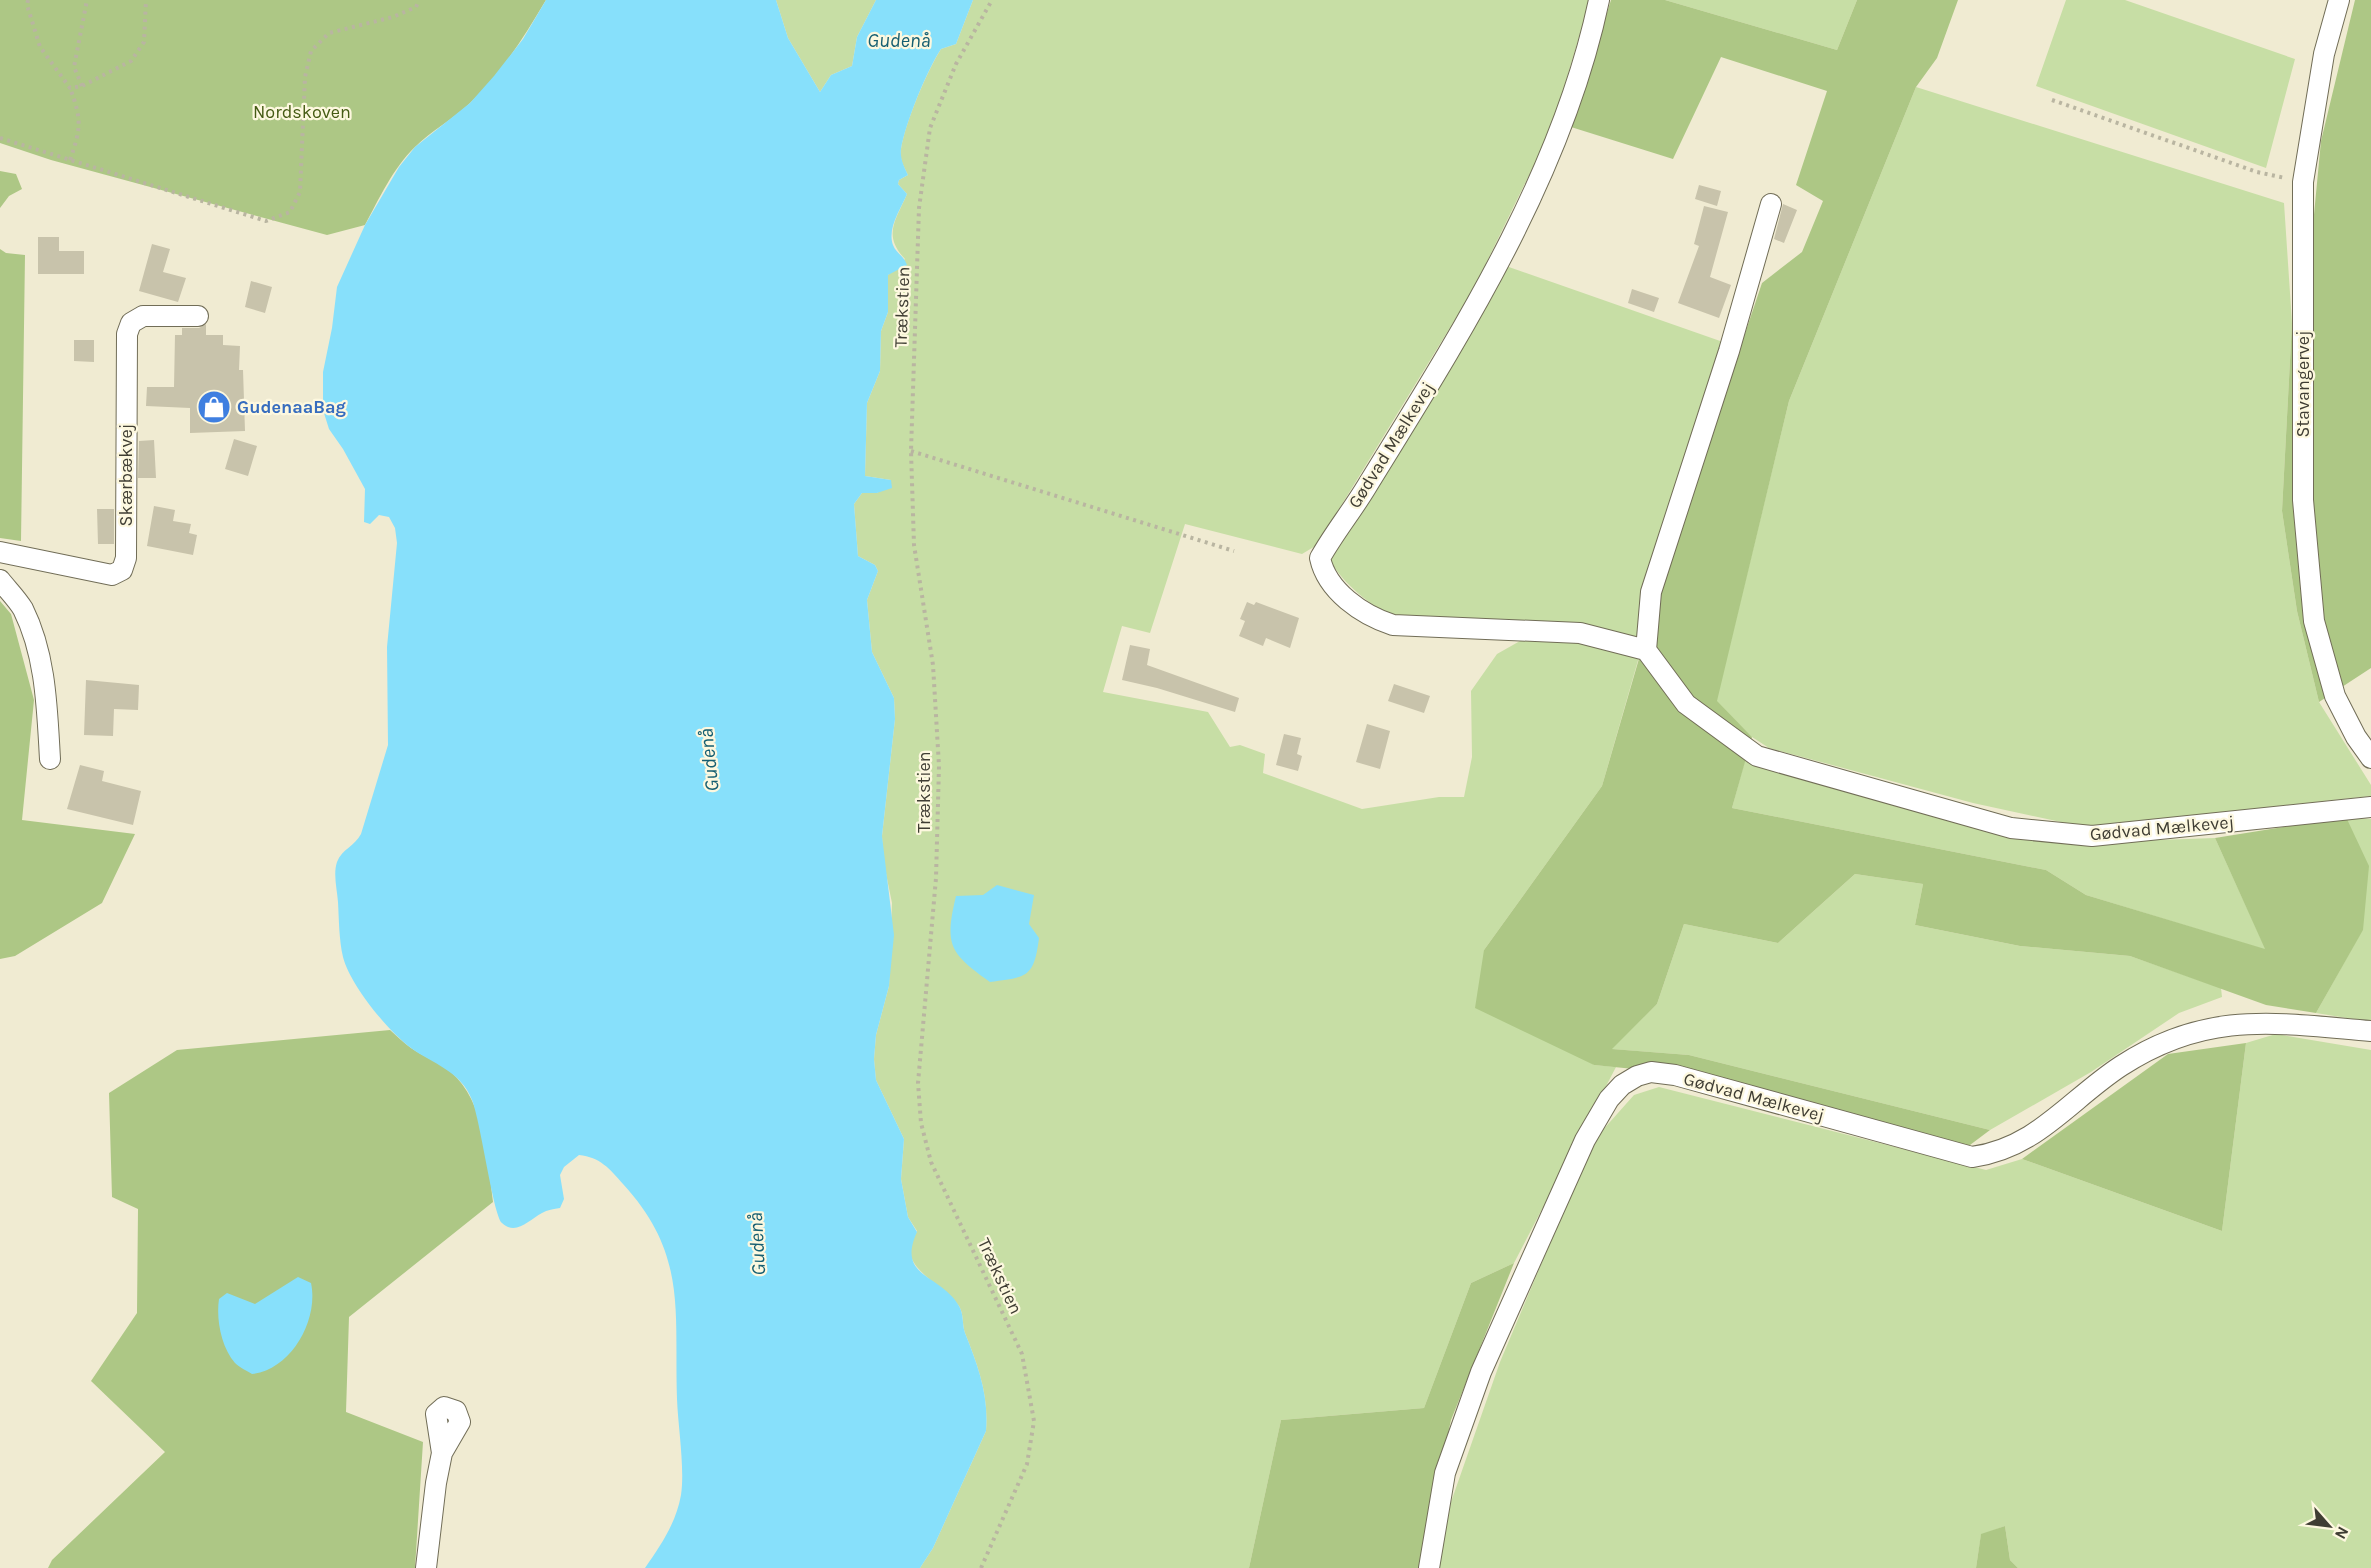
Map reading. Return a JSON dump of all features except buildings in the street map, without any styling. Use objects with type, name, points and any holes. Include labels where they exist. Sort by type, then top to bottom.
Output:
[{"type":"street","name":"Gødvad Mælkevej","points":[[1599,0],[1569,104],[1504,249],[1439,369],[1320,558],[1324,575],[1349,601],[1373,618],[1393,625],[1571,632],[1646,650],[1686,704],[1757,756],[2011,828],[2092,836],[2371,807]]},
{"type":"street","name":"Stavangervej","points":[[2339,0],[2324,54],[2303,182],[2303,500],[2314,621],[2335,696],[2356,737],[2371,758]]},
{"type":"street","points":[[1646,650],[1651,592],[1729,351],[1771,204]]},
{"type":"street","name":"Skærbækvej","points":[[0,552],[112,575],[122,570],[126,558],[127,334],[131,323],[143,316],[198,316]]},
{"type":"street","points":[[0,580],[22,607],[36,645],[43,675],[50,759]]},
{"type":"street","name":"Gødvad Mælkevej","points":[[1429,1568],[1445,1473],[1481,1372],[1586,1140],[1610,1099],[1622,1085],[1637,1076],[1651,1072],[1675,1075],[1972,1157],[1995,1154],[2024,1142],[2121,1066],[2181,1035],[2210,1027],[2260,1022],[2371,1031]]},
{"type":"street","points":[[426,1568],[436,1483],[442,1453]]},
{"type":"path","points":[[28,0],[27,5],[40,47],[70,88],[79,112],[79,135],[70,160]]},
{"type":"path","points":[[82,86],[74,67],[87,0]]},
{"type":"path","points":[[70,88],[82,86],[131,61],[144,42],[146,0]]},
{"type":"path","points":[[0,138],[266,221],[290,212],[300,192],[305,76],[311,51],[329,33],[393,18],[416,7],[419,0]]},
{"type":"path","name":"Trækstien","points":[[981,1568],[1027,1464],[1034,1421],[1022,1354],[931,1162],[921,1123],[918,1083],[936,878],[939,766],[933,664],[914,545],[911,452],[920,208],[930,128],[956,64],[992,0]]},
{"type":"path","points":[[2052,100],[2257,172],[2303,182]]},
{"type":"path","points":[[911,452],[1234,550]]},
{"type":"green space","name":"Nordskoven","points":[[0,0],[546,0],[511,55],[481,92],[407,155],[387,184],[365,225],[327,235],[51,160],[0,143]]},
{"type":"green space","points":[[776,0],[876,0],[857,37],[852,66],[831,75],[820,92],[788,38]]},
{"type":"green space","points":[[973,0],[1590,0],[1552,128],[1473,290],[1317,545],[1302,554],[1185,524],[1150,633],[1122,626],[1103,692],[1208,712],[1230,747],[1240,745],[1265,754],[1263,773],[1362,809],[1439,797],[1464,797],[1472,757],[1471,691],[1497,654],[1520,641],[1577,641],[1639,657],[1602,786],[1484,950],[1594,1065],[1616,1067],[1514,1263],[1471,1283],[1424,1408],[1281,1420],[1249,1568],[920,1568],[933,1548],[986,1431],[986,1405],[982,1381],[965,1333],[959,1306],[921,1272],[911,1256],[910,1246],[917,1231],[908,1217],[901,1179],[904,1139],[876,1080],[874,1059],[876,1035],[889,986],[892,903],[883,859],[882,836],[895,719],[894,698],[872,652],[867,600],[878,571],[875,565],[858,556],[854,504],[862,493],[877,493],[891,480],[865,476],[867,403],[880,371],[881,331],[888,312],[888,275],[905,259],[894,242],[893,235],[895,220],[907,194],[898,184],[899,180],[908,175],[901,156],[903,138],[929,70],[941,49],[956,44]]},
{"type":"green space","points":[[1611,0],[1665,0],[1837,50],[1857,0],[1958,0],[1937,58],[1916,87],[1789,401],[1717,701],[1752,737],[1732,808],[2046,870],[2086,895],[2265,949],[2215,838],[2346,817],[2369,866],[2363,930],[2316,1013],[2266,1005],[2130,956],[2020,946],[1915,925],[1923,884],[1855,874],[1778,943],[1684,924],[1657,1004],[1612,1049],[1689,1055],[1990,1130],[1966,1148],[1694,1075],[1594,1065],[1475,1008],[1484,950],[1602,786],[1661,583],[1762,283],[1802,252],[1823,201],[1796,185],[1827,91],[1721,57],[1673,159],[1571,127]]},
{"type":"green space","points":[[1665,0],[1857,0],[1837,50]]},
{"type":"green space","points":[[2066,0],[2125,0],[2295,59],[2266,168],[2036,86]]},
{"type":"green space","points":[[2355,0],[2371,0],[2371,668],[2319,702],[2297,611],[2282,511],[2292,323],[2313,225],[2321,141]]},
{"type":"green space","points":[[1916,87],[2284,203],[2292,323],[2282,511],[2297,611],[2319,702],[2371,785],[2371,796],[2084,827],[1973,803],[1769,748],[1752,737],[1716,702],[1789,401]]},
{"type":"green space","points":[[0,171],[16,174],[22,189],[9,196],[0,208]]},
{"type":"green space","points":[[0,249],[6,253],[25,255],[21,541],[0,538]]},
{"type":"green space","points":[[1506,266],[1723,342],[1640,638],[1394,618],[1358,593],[1342,578],[1329,559]]},
{"type":"green space","points":[[0,601],[11,614],[34,700],[22,820],[135,834],[102,903],[15,956],[0,959]]},
{"type":"green space","points":[[1745,760],[1954,822],[2101,842],[2215,838],[2266,950],[2086,895],[2046,870],[1732,808]]},
{"type":"green space","points":[[2346,817],[2371,819],[2371,1022],[2316,1013],[2363,929]]},
{"type":"green space","points":[[1855,874],[1923,884],[1915,925],[2020,946],[2130,956],[2221,988],[2222,997],[2179,1013],[2091,1072],[1990,1130],[1689,1055],[1611,1049],[1657,1004],[1684,924],[1778,943]]},
{"type":"green space","points":[[390,1030],[411,1048],[451,1072],[471,1099],[483,1132],[493,1202],[349,1317],[346,1412],[423,1442],[415,1568],[48,1568],[52,1560],[165,1452],[91,1381],[137,1313],[138,1209],[112,1197],[109,1093],[177,1050]]},
{"type":"green space","points":[[2276,1034],[2371,1050],[2371,1568],[2018,1568],[2010,1560],[2005,1526],[1981,1535],[1976,1568],[1439,1568],[1451,1502],[1500,1362],[1593,1141],[1634,1095],[1659,1087],[1986,1170],[2022,1159],[2222,1231],[2246,1043]]},
{"type":"green space","points":[[2246,1043],[2222,1231],[2022,1159],[2168,1054]]},
{"type":"green space","points":[[1514,1263],[1451,1420],[1419,1568],[1249,1568],[1281,1420],[1424,1408],[1471,1283]]},
{"type":"green space","points":[[2005,1526],[2010,1560],[2018,1568],[1976,1568],[1981,1534]]},
{"type":"water","name":"Gudenå","points":[[546,0],[776,0],[788,38],[820,92],[831,75],[852,66],[857,37],[876,0],[973,0],[956,44],[941,49],[929,70],[903,138],[901,156],[908,175],[899,180],[898,184],[907,194],[893,225],[892,239],[894,248],[907,265],[888,275],[888,312],[881,331],[880,371],[867,403],[865,476],[891,480],[892,488],[877,493],[862,493],[854,504],[858,556],[875,565],[878,571],[867,600],[872,652],[894,698],[895,719],[882,836],[894,935],[889,986],[876,1035],[874,1059],[876,1080],[904,1139],[901,1179],[908,1217],[917,1232],[912,1247],[912,1258],[916,1267],[942,1287],[959,1306],[965,1333],[982,1381],[986,1405],[986,1431],[933,1548],[920,1568],[645,1568],[672,1524],[679,1505],[682,1485],[677,1399],[676,1311],[668,1260],[658,1235],[644,1210],[614,1173],[599,1161],[579,1155],[564,1167],[560,1175],[564,1199],[560,1208],[544,1212],[517,1227],[507,1227],[502,1223],[498,1216],[476,1112],[467,1090],[454,1075],[411,1048],[392,1031],[353,981],[343,957],[336,867],[342,854],[361,834],[388,745],[387,647],[397,543],[395,528],[389,517],[379,515],[370,524],[364,522],[365,489],[329,429],[323,410],[323,372],[337,287],[365,225],[399,167],[415,147],[470,103],[494,76],[523,39]]},
{"type":"water","points":[[997,885],[1034,895],[1029,924],[1039,938],[1034,961],[1026,973],[1013,979],[990,982],[958,955],[951,938],[951,926],[956,896],[983,895]]},
{"type":"water","points":[[298,1277],[311,1283],[311,1312],[306,1327],[290,1353],[279,1363],[252,1374],[235,1363],[226,1349],[219,1324],[219,1299],[227,1293],[255,1304]]},
{"type":"place","name":"GudenaaBag","points":[[214,407]]}]
